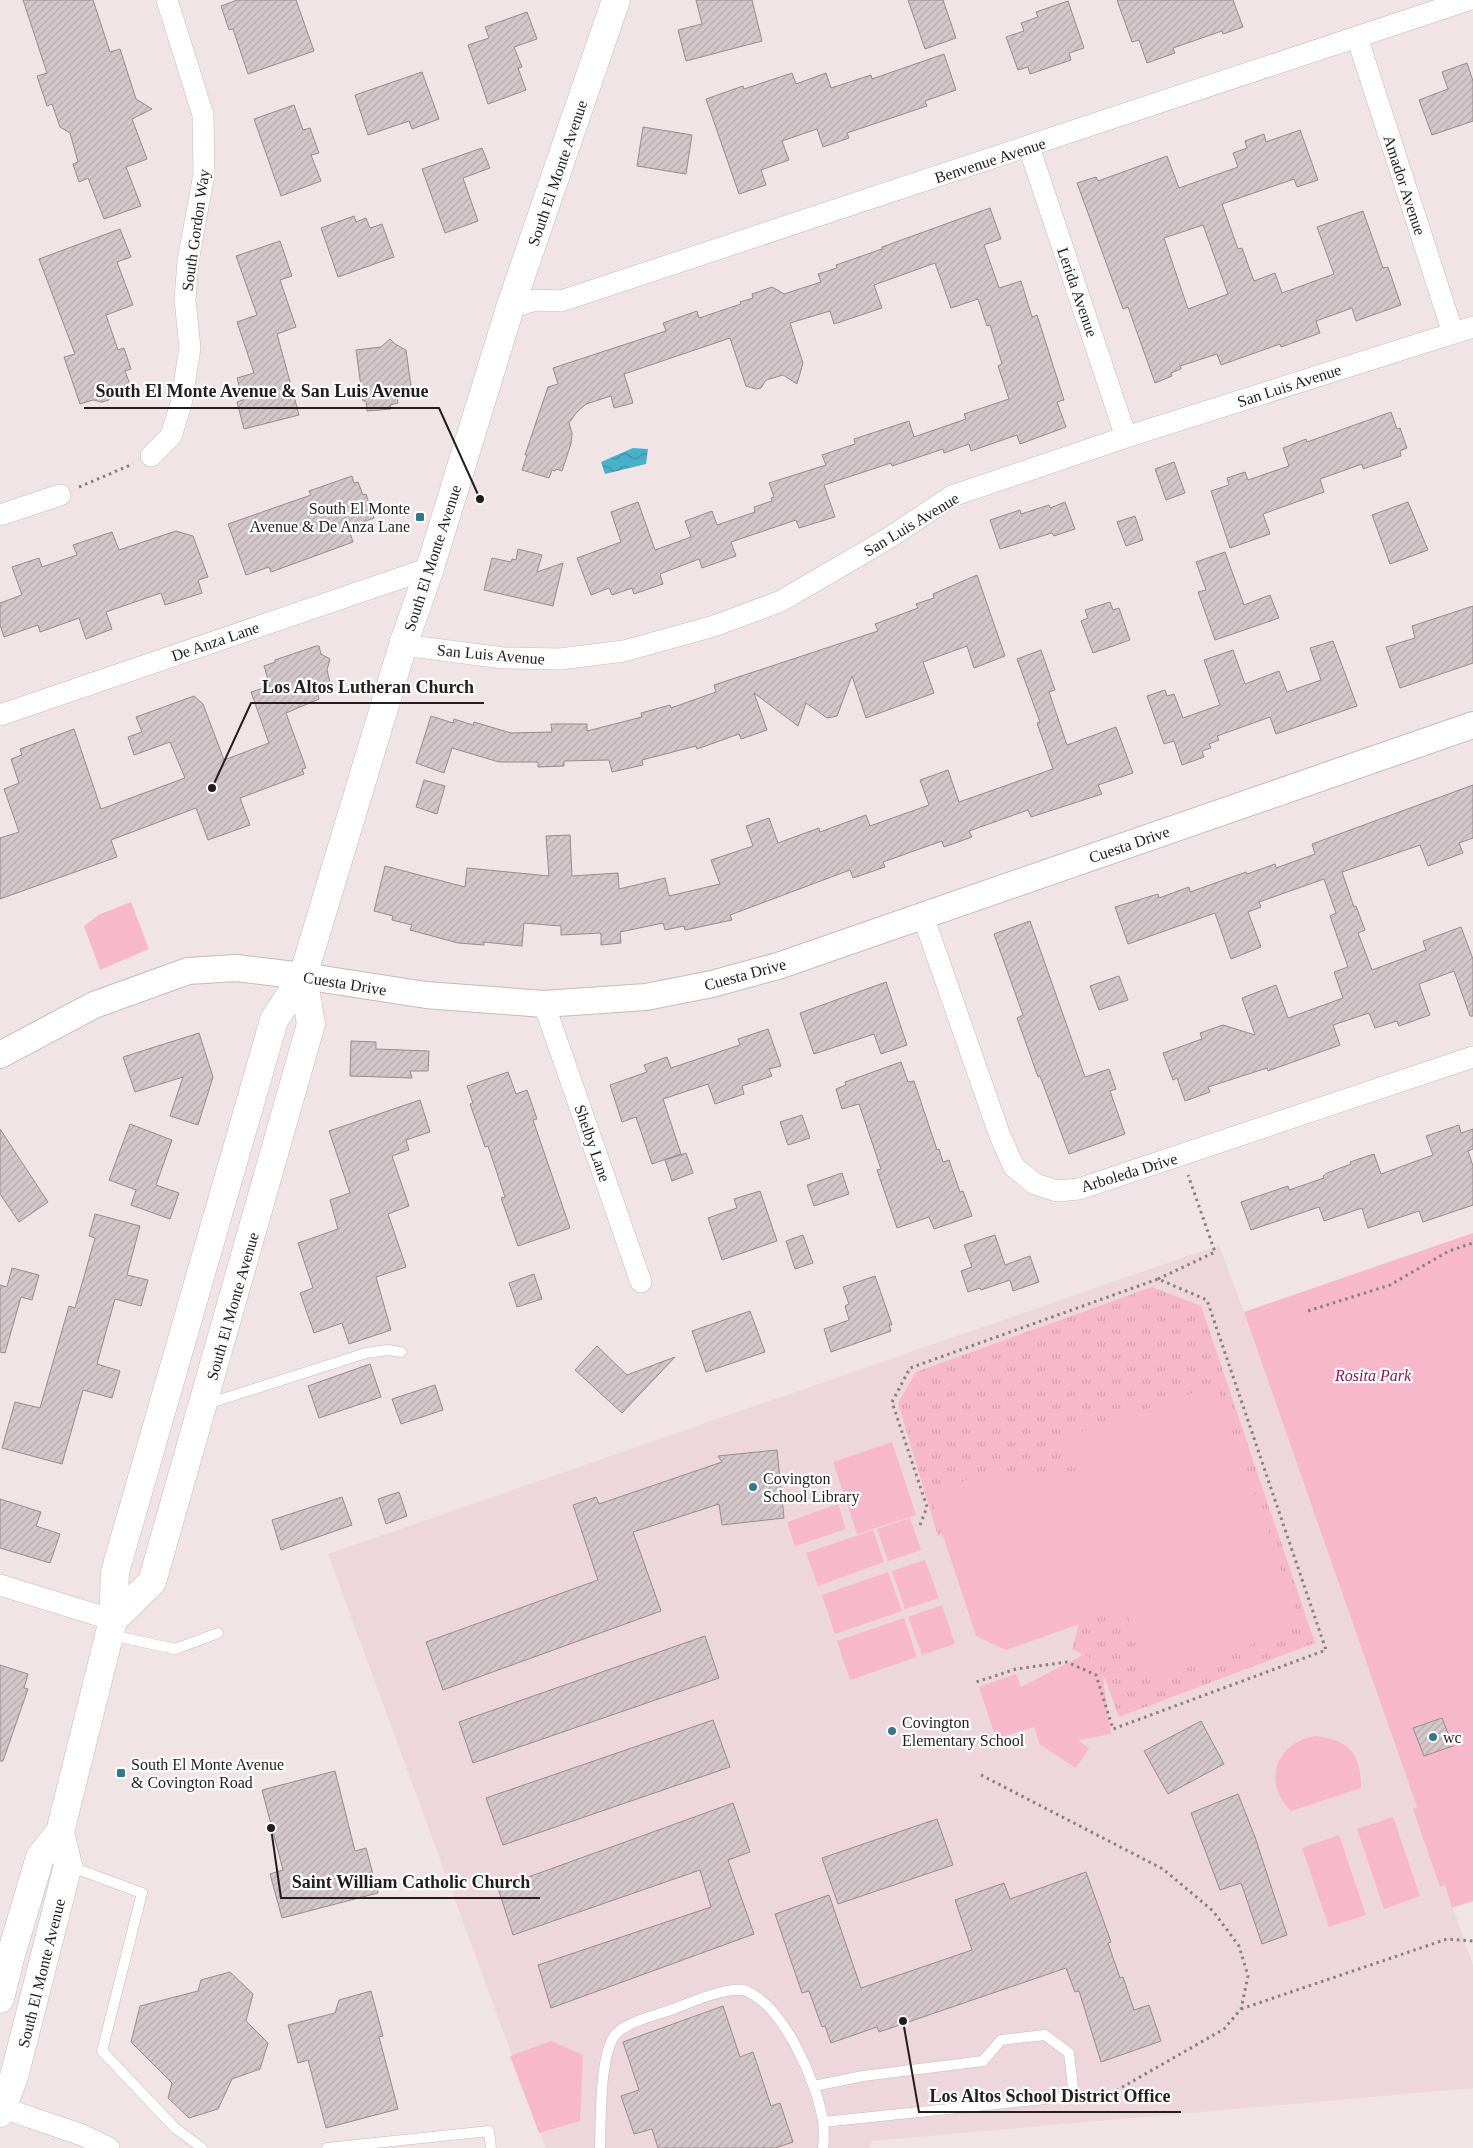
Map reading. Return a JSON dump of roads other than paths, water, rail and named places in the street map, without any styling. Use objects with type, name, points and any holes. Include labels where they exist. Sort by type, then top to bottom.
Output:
[{"type":"main road","name":"South El Monte Avenue","points":[[1,2109],[14,2077],[60,1832],[112,1628],[115,1572],[274,1020],[303,976],[403,645],[430,568],[510,308],[616,0]]},
{"type":"main road","name":"South El Monte Avenue","points":[[112,1628],[152,1582],[311,1024],[303,976]]},
{"type":"main road","name":"South El Monte Avenue","points":[[0,1999],[10,1958],[54,1861]]},
{"type":"street","name":"South Gordon Way","points":[[152,456],[171,436],[181,404],[190,348],[185,300],[188,260],[204,174],[203,115],[166,0]]},
{"type":"street","name":"Benvenue Avenue","points":[[510,308],[536,300],[560,301],[1468,0]]},
{"type":"street","name":"Amador Avenue","points":[[1356,37],[1453,333]]},
{"type":"street","name":"Lerida Avenue","points":[[1029,147],[1126,437]]},
{"type":"street","name":"San Luis Avenue","points":[[403,645],[503,658],[560,660],[624,651],[705,629],[781,601],[889,538],[952,496],[1126,437],[1473,327]]},
{"type":"street","points":[[0,516],[60,495]]},
{"type":"street","name":"De Anza Lane","points":[[0,714],[430,568]]},
{"type":"street","name":"Cuesta Drive","points":[[0,1055],[94,1006],[188,971],[236,968],[303,976],[426,995],[544,1004],[646,997],[712,984],[778,966],[1473,725]]},
{"type":"street","name":"Arboleda Drive","points":[[923,916],[1000,1136],[1014,1167],[1035,1184],[1058,1191],[1079,1189],[1473,1057]]},
{"type":"street","name":"Shelby Lane","points":[[544,1004],[641,1282]]},
{"type":"street","points":[[0,1585],[112,1628]]},
{"type":"street","points":[[1,2109],[82,2135],[109,2148]]},
{"type":"lane","points":[[203,1405],[366,1353],[388,1350],[401,1352]]},
{"type":"lane","points":[[112,1628],[175,1649],[218,1633]]},
{"type":"lane","points":[[54,1861],[142,1893],[102,2051],[175,2128],[202,2148]]},
{"type":"lane","points":[[600,2148],[606,2054],[616,2033],[638,2021],[719,1992],[745,1991],[766,2004],[783,2022],[814,2086],[823,2122],[823,2148]]},
{"type":"lane","points":[[814,2086],[863,2076],[983,2062],[1002,2040],[1045,2035],[1069,2053],[1074,2096],[823,2122]]},
{"type":"lane","points":[[327,2148],[489,2131],[491,2148]]},
{"type":"water","points":[[633,448],[648,449],[646,464],[605,474],[601,462]]},
{"type":"place","name":"South El Monte Avenue & San Luis Avenue","points":[[480,499]]},
{"type":"place","name":"South El Monte Avenue & De Anza Lane","points":[[420,517]]},
{"type":"place","name":"Los Altos Lutheran Church","points":[[212,788]]},
{"type":"place","name":"Covington School Library","points":[[753,1487]]},
{"type":"place","name":"Covington Elementary School","points":[[892,1731]]},
{"type":"place","name":"wc","points":[[1433,1737]]},
{"type":"place","name":"South El Monte Avenue & Covington Road","points":[[121,1773]]},
{"type":"place","name":"Saint William Catholic Church","points":[[271,1828]]},
{"type":"place","name":"Los Altos School District Office","points":[[903,2021]]},
{"type":"park label","name":"Rosita Park","points":[[1373,1375]]}]
